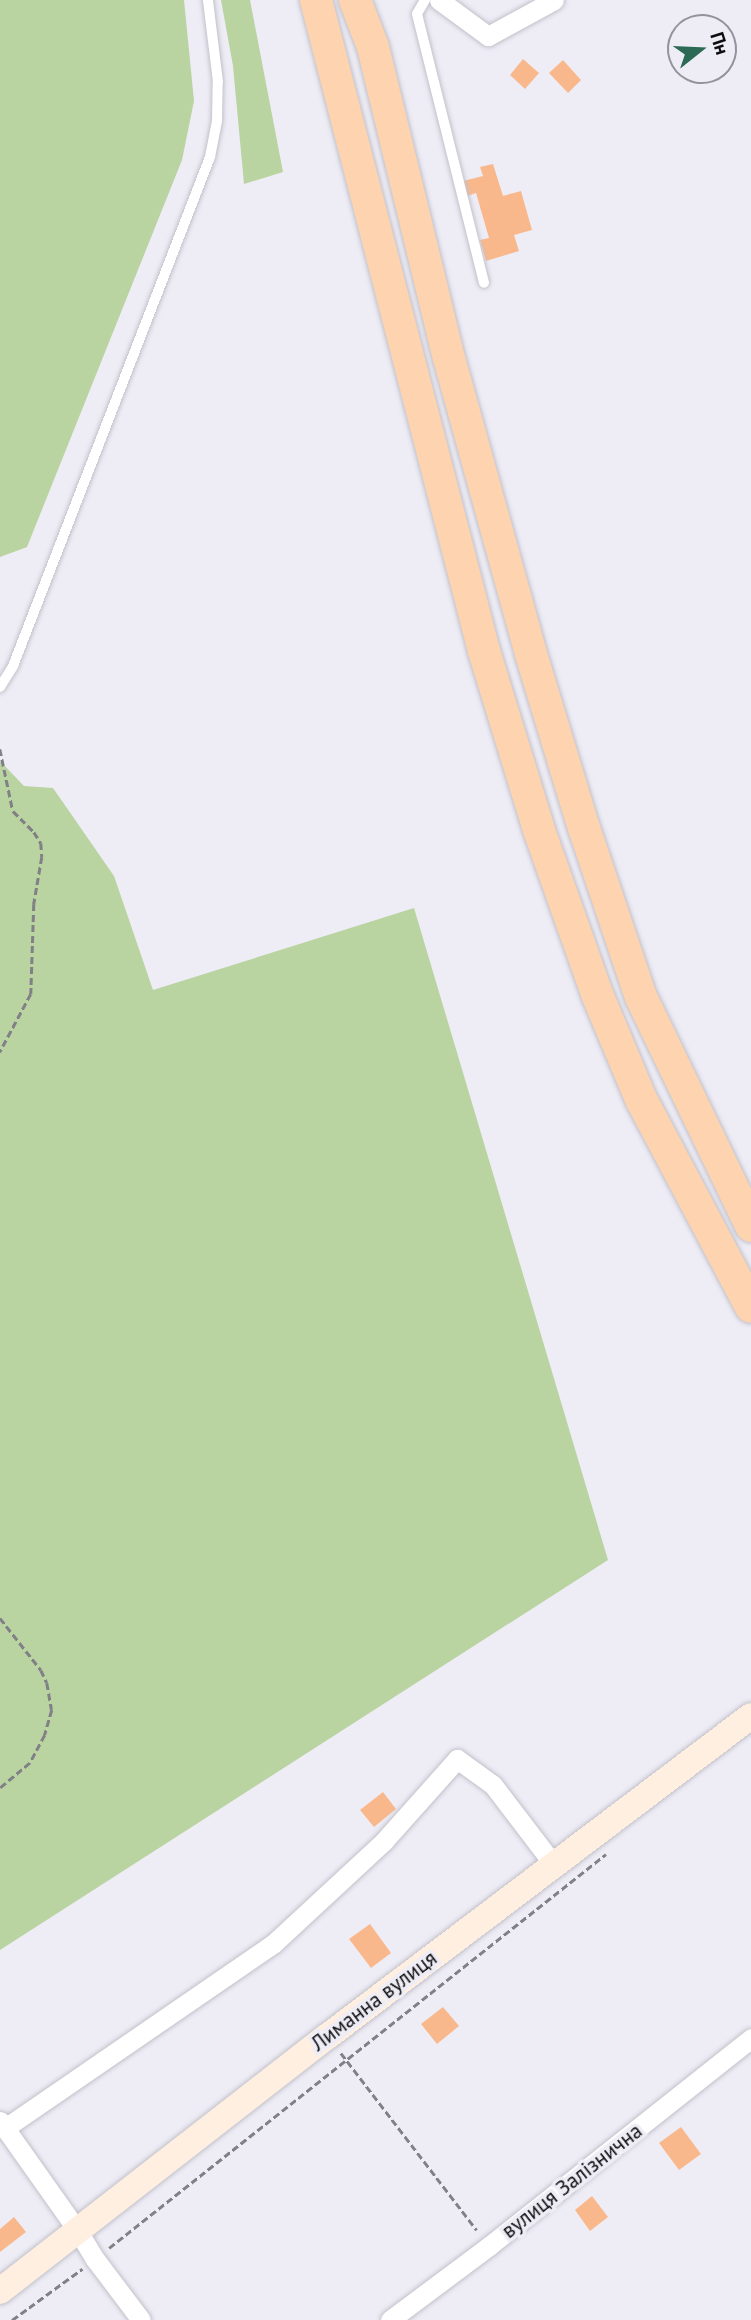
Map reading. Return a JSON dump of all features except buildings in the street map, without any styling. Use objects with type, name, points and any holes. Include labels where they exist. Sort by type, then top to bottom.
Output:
[{"type":"highway","points":[[316,0],[484,651],[539,830],[597,993],[641,1099],[751,1307]]},
{"type":"highway","points":[[355,0],[373,47],[449,358],[527,640],[584,828],[641,997],[751,1226]]},
{"type":"main road","name":"Лиманна вулиця","points":[[0,2291],[328,2036],[751,1716]]},
{"type":"street","points":[[439,0],[488,36],[554,0]]},
{"type":"street","points":[[141,2320],[95,2259],[79,2231],[2,2124],[274,1943],[384,1841],[457,1759],[494,1785],[554,1865]]},
{"type":"street","name":"вулиця Залізнична","points":[[390,2320],[489,2246],[751,2038]]},
{"type":"lane","points":[[0,687],[13,666],[210,157],[217,121],[218,82],[208,0]]},
{"type":"lane","points":[[425,0],[417,14],[484,283]]},
{"type":"path","points":[[0,749],[13,811],[41,843],[42,857],[34,904],[30,994],[0,1052]]},
{"type":"path","points":[[0,1618],[41,1670],[47,1683],[52,1710],[46,1735],[30,1763],[0,1786]]},
{"type":"path","points":[[12,2320],[95,2259],[612,1850]]},
{"type":"path","points":[[328,2036],[489,2246]]},
{"type":"green space","points":[[0,0],[184,0],[194,101],[182,160],[27,547],[0,557]]},
{"type":"green space","points":[[221,0],[250,0],[283,172],[244,184],[233,66]]},
{"type":"green space","points":[[0,761],[24,786],[53,788],[114,876],[153,990],[414,908],[608,1560],[0,1950]]}]
